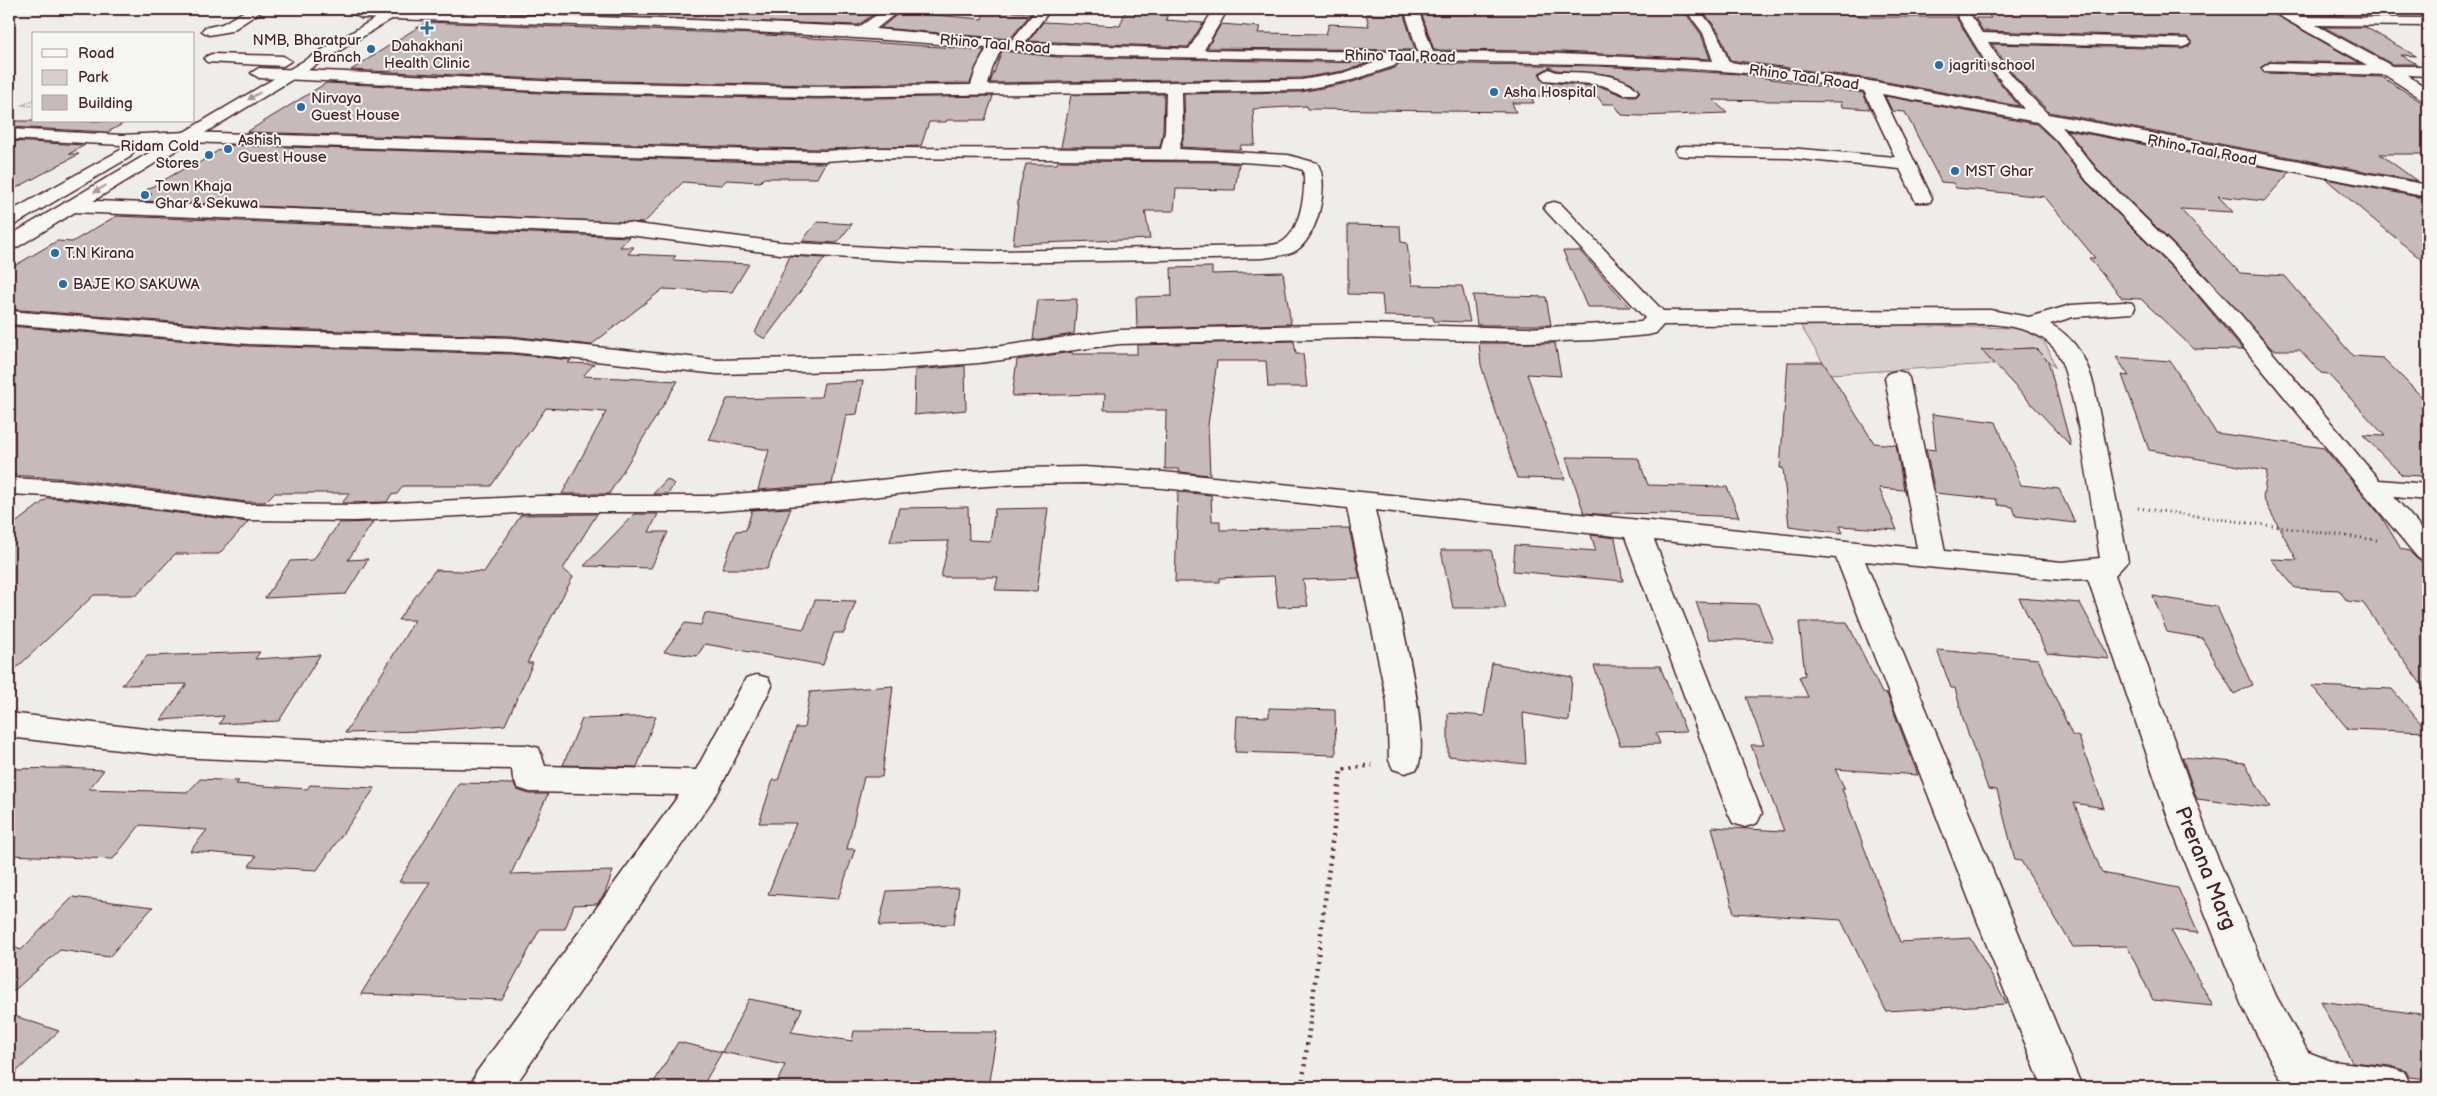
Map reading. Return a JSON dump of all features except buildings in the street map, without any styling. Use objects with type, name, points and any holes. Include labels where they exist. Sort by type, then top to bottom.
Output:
[{"type":"main road","points":[[210,31],[226,28],[258,9]]},
{"type":"main road","points":[[692,24],[713,9]]},
{"type":"main road","points":[[862,32],[894,9]]},
{"type":"main road","points":[[1014,47],[1044,9]]},
{"type":"main road","points":[[1194,54],[1221,9]]},
{"type":"main road","points":[[259,73],[563,87],[818,92],[1301,85],[1346,77],[1419,56],[1411,9]]},
{"type":"main road","points":[[1692,9],[1710,33],[1723,66]]},
{"type":"main road","points":[[1960,9],[1990,58],[2042,118],[2062,136],[2093,178],[2195,278],[2234,320],[2371,487],[2426,549]]},
{"type":"main road","points":[[2274,9],[2388,70],[2428,96]]},
{"type":"main road","points":[[345,23],[365,11]]},
{"type":"main road","name":"Rhino Taal Road","points":[[365,11],[862,32],[1014,47],[1194,54],[1539,58],[1723,66],[1870,86],[2285,166],[2428,191]]},
{"type":"main road","points":[[9,244],[72,206],[182,129],[291,74],[396,12]]},
{"type":"main road","points":[[2297,21],[2428,22]]},
{"type":"main road","points":[[1978,37],[2183,42]]},
{"type":"main road","points":[[978,90],[984,69],[996,45]]},
{"type":"main road","points":[[242,83],[296,52]]},
{"type":"main road","points":[[1539,58],[1550,76],[1580,77],[1614,83],[1630,91]]},
{"type":"main road","points":[[212,59],[312,62]]},
{"type":"main road","points":[[2270,68],[2428,71]]},
{"type":"main road","points":[[818,92],[830,77]]},
{"type":"main road","points":[[1870,86],[1923,198]]},
{"type":"main road","points":[[1169,155],[1174,132],[1174,88]]},
{"type":"main road","points":[[9,220],[147,139],[182,129],[759,155],[898,153],[1261,157],[1288,160],[1311,167],[1314,172],[1312,199],[1302,236],[1290,247],[1263,252],[994,257],[906,255],[780,248],[629,229],[72,206]]},
{"type":"main road","points":[[9,134],[147,139]]},
{"type":"main road","points":[[1684,151],[1789,153],[1906,164]]},
{"type":"main road","points":[[9,486],[68,489],[247,512],[354,514],[540,504],[706,504],[800,497],[942,481],[1084,475],[1163,480],[1636,530],[2062,571],[2105,569],[2114,561],[2082,384],[2069,351],[2050,333],[2030,324],[1990,317],[1657,318],[1554,208]]},
{"type":"main road","points":[[2030,324],[2071,311],[2124,308]]},
{"type":"main road","points":[[9,318],[248,337],[511,345],[718,367],[885,363],[979,356],[1119,337],[1221,333],[1357,331],[1526,335],[1593,333],[1648,328],[1657,318]]},
{"type":"main road","points":[[1897,378],[1933,559]]},
{"type":"main road","points":[[2371,487],[2428,492]]},
{"type":"main road","points":[[1359,500],[1403,702],[1406,760]]},
{"type":"main road","points":[[1636,530],[1745,813]]},
{"type":"main road","points":[[1847,551],[2062,1087]]},
{"type":"main road","name":"Prerana Marg","points":[[2099,570],[2190,830],[2261,1006],[2294,1065],[2330,1080],[2391,1087]]},
{"type":"main road","points":[[490,1087],[706,784],[758,686]]},
{"type":"main road","points":[[9,725],[179,745],[392,755],[528,757],[530,779],[706,784]]},
{"type":"path","points":[[2142,9],[2181,9]]},
{"type":"path","points":[[32,101],[22,105],[32,106]]},
{"type":"path","points":[[2105,504],[2426,549]]},
{"type":"path","points":[[1302,1087],[1341,770],[1406,760]]},
{"type":"green space","points":[[1799,323],[2016,328],[2032,333],[2042,341],[2049,352],[2055,368],[2035,348],[1982,350],[1994,364],[1830,374]]},
{"type":"place","name":"Dahakhani Health Clinic","points":[[427,28]]},
{"type":"place","name":"NMB, Bharatpur Branch","points":[[371,49]]},
{"type":"place","name":"jagriti school","points":[[1939,65]]},
{"type":"place","name":"Asha Hospital","points":[[1494,92]]},
{"type":"place","name":"Nirvaya Guest House","points":[[301,107]]},
{"type":"place","name":"Ashish Guest House","points":[[228,149]]},
{"type":"place","name":"Ridam Cold Stores","points":[[209,155]]},
{"type":"place","name":"MST Ghar","points":[[1955,171]]},
{"type":"place","name":"Town Khaja Ghar & Sekuwa","points":[[145,195]]},
{"type":"place","name":"T.N Kirana","points":[[55,253]]},
{"type":"place","name":"BAJE KO SAKUWA","points":[[63,284]]}]
